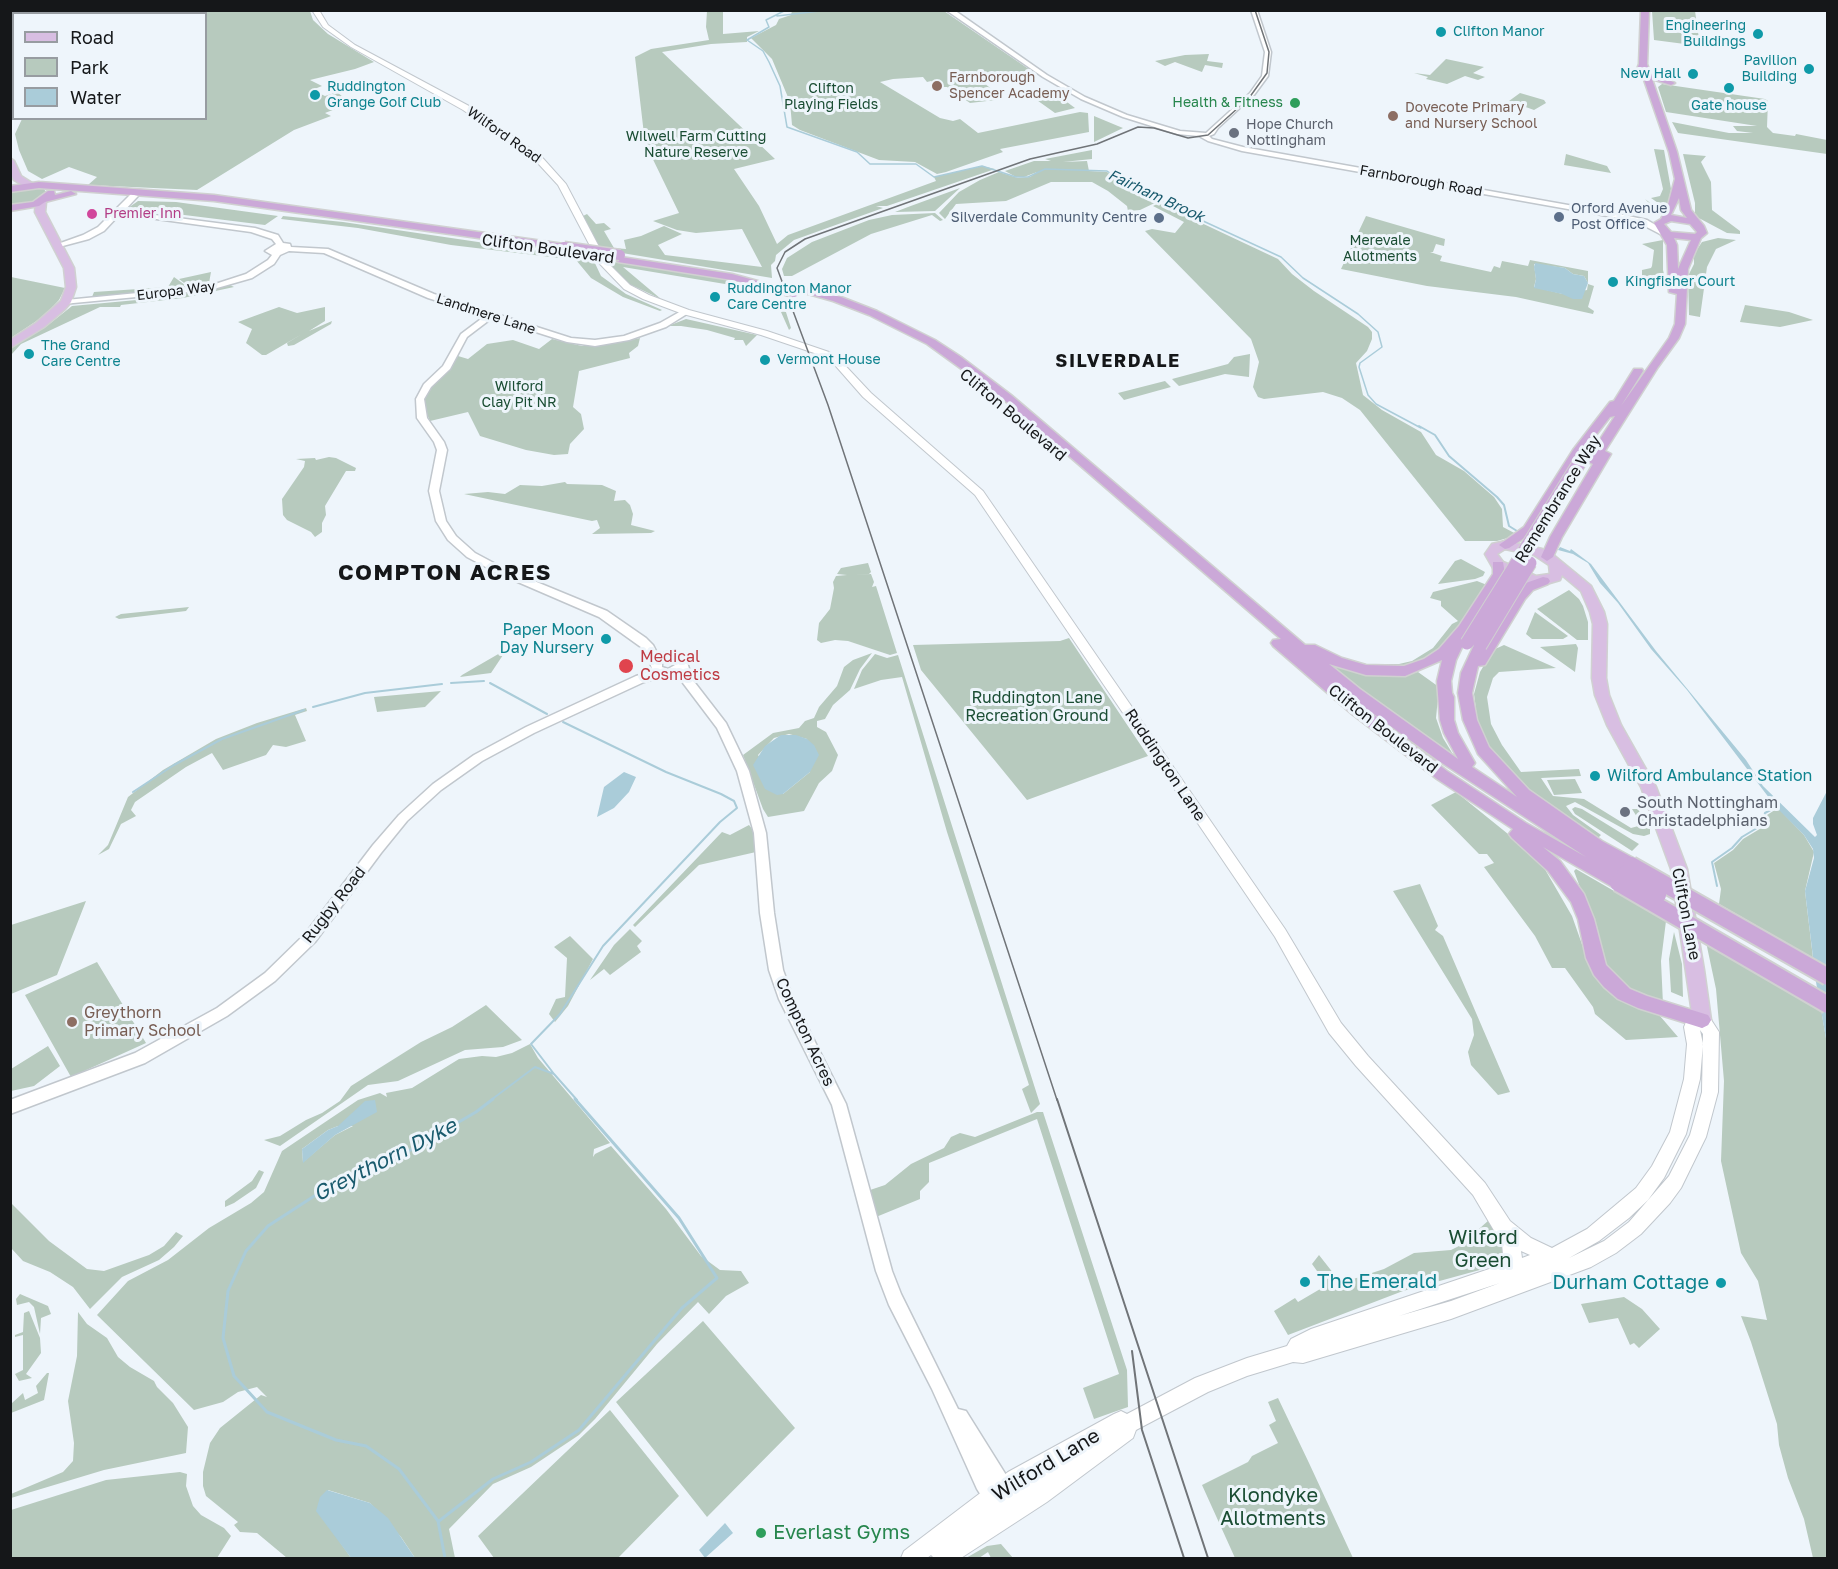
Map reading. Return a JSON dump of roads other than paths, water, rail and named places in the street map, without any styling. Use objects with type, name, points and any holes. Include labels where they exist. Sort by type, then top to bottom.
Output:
[{"type":"highway","points":[[1645,10],[1647,77],[1673,152],[1686,210],[1702,233],[1698,237],[1666,234]]},
{"type":"highway","points":[[1647,77],[1671,82],[1664,81],[1647,77]]},
{"type":"highway","points":[[1664,219],[1673,206],[1678,175]]},
{"type":"highway","name":"Clifton Boulevard","points":[[10,189],[29,185],[214,198],[565,250]]},
{"type":"highway","points":[[42,204],[51,193],[47,186]]},
{"type":"highway","name":"Clifton Boulevard","points":[[42,204],[73,194],[223,203],[621,257],[776,284],[894,329],[924,345],[1002,402],[1317,677],[1442,775],[1521,827],[1563,850],[1625,874],[1827,977]]},
{"type":"highway","points":[[10,208],[24,207]]},
{"type":"highway","points":[[1664,219],[1683,219],[1697,225]]},
{"type":"highway","name":"Remembrance Way","points":[[1468,763],[1454,740],[1447,720],[1445,704],[1450,679],[1470,640],[1667,333],[1675,308],[1672,245],[1659,225],[1664,219]]},
{"type":"highway","name":"Remembrance Way","points":[[1627,395],[1674,338],[1680,324],[1683,269],[1698,237]]},
{"type":"highway","name":"Clifton Boulevard","points":[[792,289],[837,299],[873,313],[931,342],[957,359],[1007,397],[1355,693],[1444,757],[1827,1005]]},
{"type":"highway","points":[[1505,545],[1528,530],[1577,452],[1627,395]]},
{"type":"highway","points":[[1551,561],[1556,537],[1619,430],[1627,395]]},
{"type":"highway","points":[[1207,569],[1310,648],[1337,662],[1366,670],[1392,672],[1417,668],[1470,640],[1499,574],[1498,565]]},
{"type":"highway","points":[[1546,581],[1528,588],[1508,615],[1481,660],[1467,705],[1483,750],[1501,772],[1539,805],[1596,844],[1625,874]]},
{"type":"highway","name":"Remembrance Way","points":[[1467,705],[1466,686],[1470,640]]},
{"type":"highway","points":[[1442,775],[1532,845],[1554,866],[1578,899],[1586,919],[1594,958],[1599,970],[1610,982],[1624,994],[1644,1003],[1702,1020]]},
{"type":"highway","points":[[1493,788],[1596,844]]},
{"type":"highway","points":[[1508,806],[1563,850]]},
{"type":"highway","name":"Clifton Boulevard","points":[[1625,874],[1827,995]]},
{"type":"main road","name":"Wilford Road","points":[[315,10],[325,26],[353,46],[466,108],[527,148],[551,170],[562,184],[609,271],[634,292],[686,312]]},
{"type":"main road","points":[[10,161],[17,178],[29,185]]},
{"type":"main road","points":[[10,189],[17,178]]},
{"type":"main road","points":[[10,345],[40,325],[66,302],[71,287],[71,275],[42,204],[24,207]]},
{"type":"main road","name":"Ruddington Lane","points":[[686,312],[804,345],[830,356],[854,383],[981,495],[1274,924],[1335,1028],[1479,1189],[1511,1243],[1515,1278]]},
{"type":"main road","points":[[1498,565],[1491,554],[1492,550],[1505,545]]},
{"type":"main road","name":"Clifton Lane","points":[[1505,545],[1518,546],[1551,561],[1570,574],[1586,590],[1597,612],[1600,624],[1599,678],[1602,695],[1614,725],[1648,787],[1668,836],[1678,868],[1696,970],[1702,1020],[1711,1032],[1713,1049],[1710,1092],[1698,1137],[1675,1182],[1635,1228],[1610,1247],[1591,1258],[1515,1278]]},
{"type":"main road","points":[[1546,581],[1557,573],[1551,561]]},
{"type":"main road","name":"Clifton Lane","points":[[1498,565],[1534,580],[1569,586],[1586,605],[1591,633],[1590,680],[1594,704],[1635,781],[1656,811]]},
{"type":"main road","name":"Clifton Lane","points":[[1515,1278],[1586,1239],[1614,1219],[1642,1194],[1658,1172],[1678,1134],[1685,1113],[1693,1072],[1695,1044],[1692,1027],[1702,1020]]},
{"type":"main road","name":"Ruddington Lane","points":[[1503,1226],[1526,1244],[1552,1257]]},
{"type":"main road","name":"Wilford Lane","points":[[1127,1424],[1227,1374],[1293,1353],[1304,1354],[1451,1310],[1515,1278]]},
{"type":"main road","name":"Wilford Lane","points":[[944,1558],[1005,1500],[1121,1421],[1127,1424]]},
{"type":"main road","name":"Wilford Lane","points":[[910,1558],[1088,1450],[1108,1444],[1126,1431],[1127,1424]]},
{"type":"main road","points":[[923,1558],[1005,1500]]},
{"type":"street","name":"Farnborough Road","points":[[949,10],[1056,83],[1083,98],[1181,136],[1204,135],[1218,142],[1259,152],[1624,217],[1644,222],[1666,234]]},
{"type":"street","points":[[1204,135],[1252,94],[1266,71],[1268,52],[1254,10]]},
{"type":"street","points":[[59,246],[94,233],[134,196]]},
{"type":"street","name":"Landmere Lane","points":[[118,212],[245,228],[275,237],[282,250],[310,248],[335,254],[431,296],[558,338],[595,343],[636,335],[663,325],[686,312]]},
{"type":"street","name":"Farnborough Road","points":[[1624,217],[1664,219]]},
{"type":"street","name":"Europa Way","points":[[66,302],[185,292],[223,285],[249,276],[271,262],[282,250]]},
{"type":"street","points":[[490,316],[464,336],[447,368],[427,386],[420,399],[422,418],[440,442],[442,450],[434,490],[441,521],[461,548],[480,560],[588,606],[627,629],[650,648],[666,655],[679,657],[682,664],[677,670],[661,668]]},
{"type":"street","points":[[650,648],[661,668],[687,680]]},
{"type":"street","points":[[661,668],[666,655]]},
{"type":"street","name":"Compton Acres","points":[[682,664],[687,680],[722,726],[743,771],[760,833],[767,913],[776,970],[786,999],[839,1104],[884,1271],[983,1483],[1005,1500]]},
{"type":"street","name":"Rugby Road","points":[[10,1107],[140,1059],[222,1012],[270,976],[310,938],[403,818],[437,787],[496,748],[661,668]]},
{"type":"water","points":[[1535,263],[1565,268],[1573,274],[1584,276],[1588,283],[1582,299],[1573,299],[1562,294],[1534,288]]},
{"type":"water","points":[[1560,547],[1570,551],[1571,549],[1591,564],[1656,651],[1746,760],[1763,786],[1815,837],[1817,835],[1813,818],[1827,791],[1827,1044],[1816,982],[1805,891],[1814,858],[1813,849],[1804,835],[1776,807],[1687,690],[1651,649],[1618,603],[1600,583],[1588,563],[1573,554],[1558,550]]},
{"type":"water","points":[[781,735],[796,735],[807,739],[814,745],[819,755],[810,772],[783,794],[777,795],[765,789],[753,765],[765,746]]},
{"type":"water","points":[[624,772],[636,777],[629,792],[614,808],[597,817],[604,787]]},
{"type":"water","points":[[375,1100],[377,1112],[335,1135],[303,1163],[302,1149],[328,1130],[338,1126],[365,1101]]},
{"type":"water","points":[[327,1490],[370,1503],[388,1518],[415,1558],[351,1558],[316,1511],[320,1497]]},
{"type":"water","points":[[725,1523],[733,1533],[705,1558],[699,1550]]},
{"type":"waterway","name":"Fairham Brook","points":[[786,10],[766,20],[769,27],[747,40],[763,51],[769,62],[780,86],[787,127],[857,152],[870,164],[916,164],[934,177],[982,166],[1016,177],[1028,177],[1045,169],[1107,171],[1120,180],[1188,214],[1281,257],[1303,278],[1358,314],[1378,332],[1382,347],[1360,363],[1359,367],[1368,395],[1376,404],[1421,428]]},
{"type":"waterway","points":[[777,16],[828,10]]},
{"type":"waterway","name":"Fairham Brook","points":[[1419,426],[1435,435],[1449,456],[1497,497],[1504,505],[1509,526],[1517,531]]},
{"type":"waterway","points":[[451,683],[484,681]]},
{"type":"waterway","points":[[490,683],[547,714]]},
{"type":"waterway","points":[[313,707],[365,693],[442,684]]},
{"type":"waterway","points":[[133,792],[174,765],[222,739],[304,710]]},
{"type":"waterway","name":"Greythorn Dyke","points":[[554,1074],[531,1044],[560,1014],[603,946],[720,822],[737,808],[734,801],[721,794],[666,772],[563,722]]},
{"type":"waterway","points":[[1717,886],[1712,862],[1732,848],[1742,837],[1762,825],[1765,813],[1776,807]]},
{"type":"waterway","name":"Greythorn Dyke","points":[[491,1100],[535,1067],[554,1074]]},
{"type":"waterway","name":"Greythorn Dyke","points":[[554,1074],[577,1100]]},
{"type":"waterway","name":"Greythorn Dyke","points":[[445,1558],[438,1521],[399,1469],[366,1446],[336,1440],[267,1412],[234,1376],[223,1338],[228,1291],[246,1251],[268,1226],[339,1180],[402,1155],[476,1112],[493,1099]]},
{"type":"waterway","name":"Greythorn Dyke","points":[[439,1521],[493,1479],[531,1462],[579,1430],[682,1308],[717,1278],[679,1218],[575,1099]]},
{"type":"tram line","points":[[1057,1100],[828,405],[777,268],[785,252],[805,239],[1030,159],[1097,144],[1138,127],[1154,128],[1188,138],[1208,135],[1249,98],[1267,73],[1269,52],[1255,10]]},
{"type":"tram line","points":[[1057,1099],[1208,1558]]},
{"type":"tram line","points":[[1132,1351],[1142,1430],[1184,1558]]},
{"type":"place","name":"Clifton Manor","points":[[1441,32]]},
{"type":"place","name":"Engineering Buildings","points":[[1758,34]]},
{"type":"place","name":"Pavilion Building","points":[[1809,69]]},
{"type":"place","name":"New Hall","points":[[1693,74]]},
{"type":"place","name":"Farnborough Spencer Academy","points":[[937,86]]},
{"type":"place","name":"Gate house","points":[[1729,88]]},
{"type":"place","name":"Ruddington Grange Golf Club","points":[[315,95]]},
{"type":"place","name":"Health & Fitness","points":[[1295,103]]},
{"type":"place","name":"Dovecote Primary and Nursery School","points":[[1393,116]]},
{"type":"place","name":"Hope Church Nottingham","points":[[1234,133]]},
{"type":"place","name":"Premier Inn","points":[[92,214]]},
{"type":"place","name":"Orford Avenue Post Office","points":[[1559,217]]},
{"type":"place","name":"Silverdale Community Centre","points":[[1159,218]]},
{"type":"place","name":"Kingfisher Court","points":[[1613,282]]},
{"type":"place","name":"Ruddington Manor Care Centre","points":[[715,297]]},
{"type":"place","name":"The Grand Care Centre","points":[[29,354]]},
{"type":"place","name":"Vermont House","points":[[765,360]]},
{"type":"place","name":"Paper Moon Day Nursery","points":[[606,639]]},
{"type":"place","name":"Medical Cosmetics","points":[[626,666]]},
{"type":"place","name":"Wilford Ambulance Station","points":[[1595,776]]},
{"type":"place","name":"South Nottingham Christadelphians","points":[[1625,812]]},
{"type":"place","name":"Greythorn Primary School","points":[[72,1022]]},
{"type":"place","name":"The Emerald","points":[[1305,1282]]},
{"type":"place","name":"Durham Cottage","points":[[1721,1283]]},
{"type":"place","name":"Everlast Gyms","points":[[761,1533]]},
{"type":"district","name":"SILVERDALE","points":[[1118,361]]},
{"type":"district","name":"COMPTON ACRES","points":[[445,573]]},
{"type":"park label","name":"Clifton Playing Fields","points":[[831,98]]},
{"type":"park label","name":"Wilwell Farm Cutting Nature Reserve","points":[[696,146]]},
{"type":"park label","name":"Merevale Allotments","points":[[1380,250]]},
{"type":"park label","name":"Wilford Clay Pit NR","points":[[519,396]]},
{"type":"park label","name":"Ruddington Lane Recreation Ground","points":[[1037,707]]},
{"type":"park label","name":"Wilford Green","points":[[1483,1250]]},
{"type":"park label","name":"Klondyke Allotments","points":[[1273,1508]]}]
